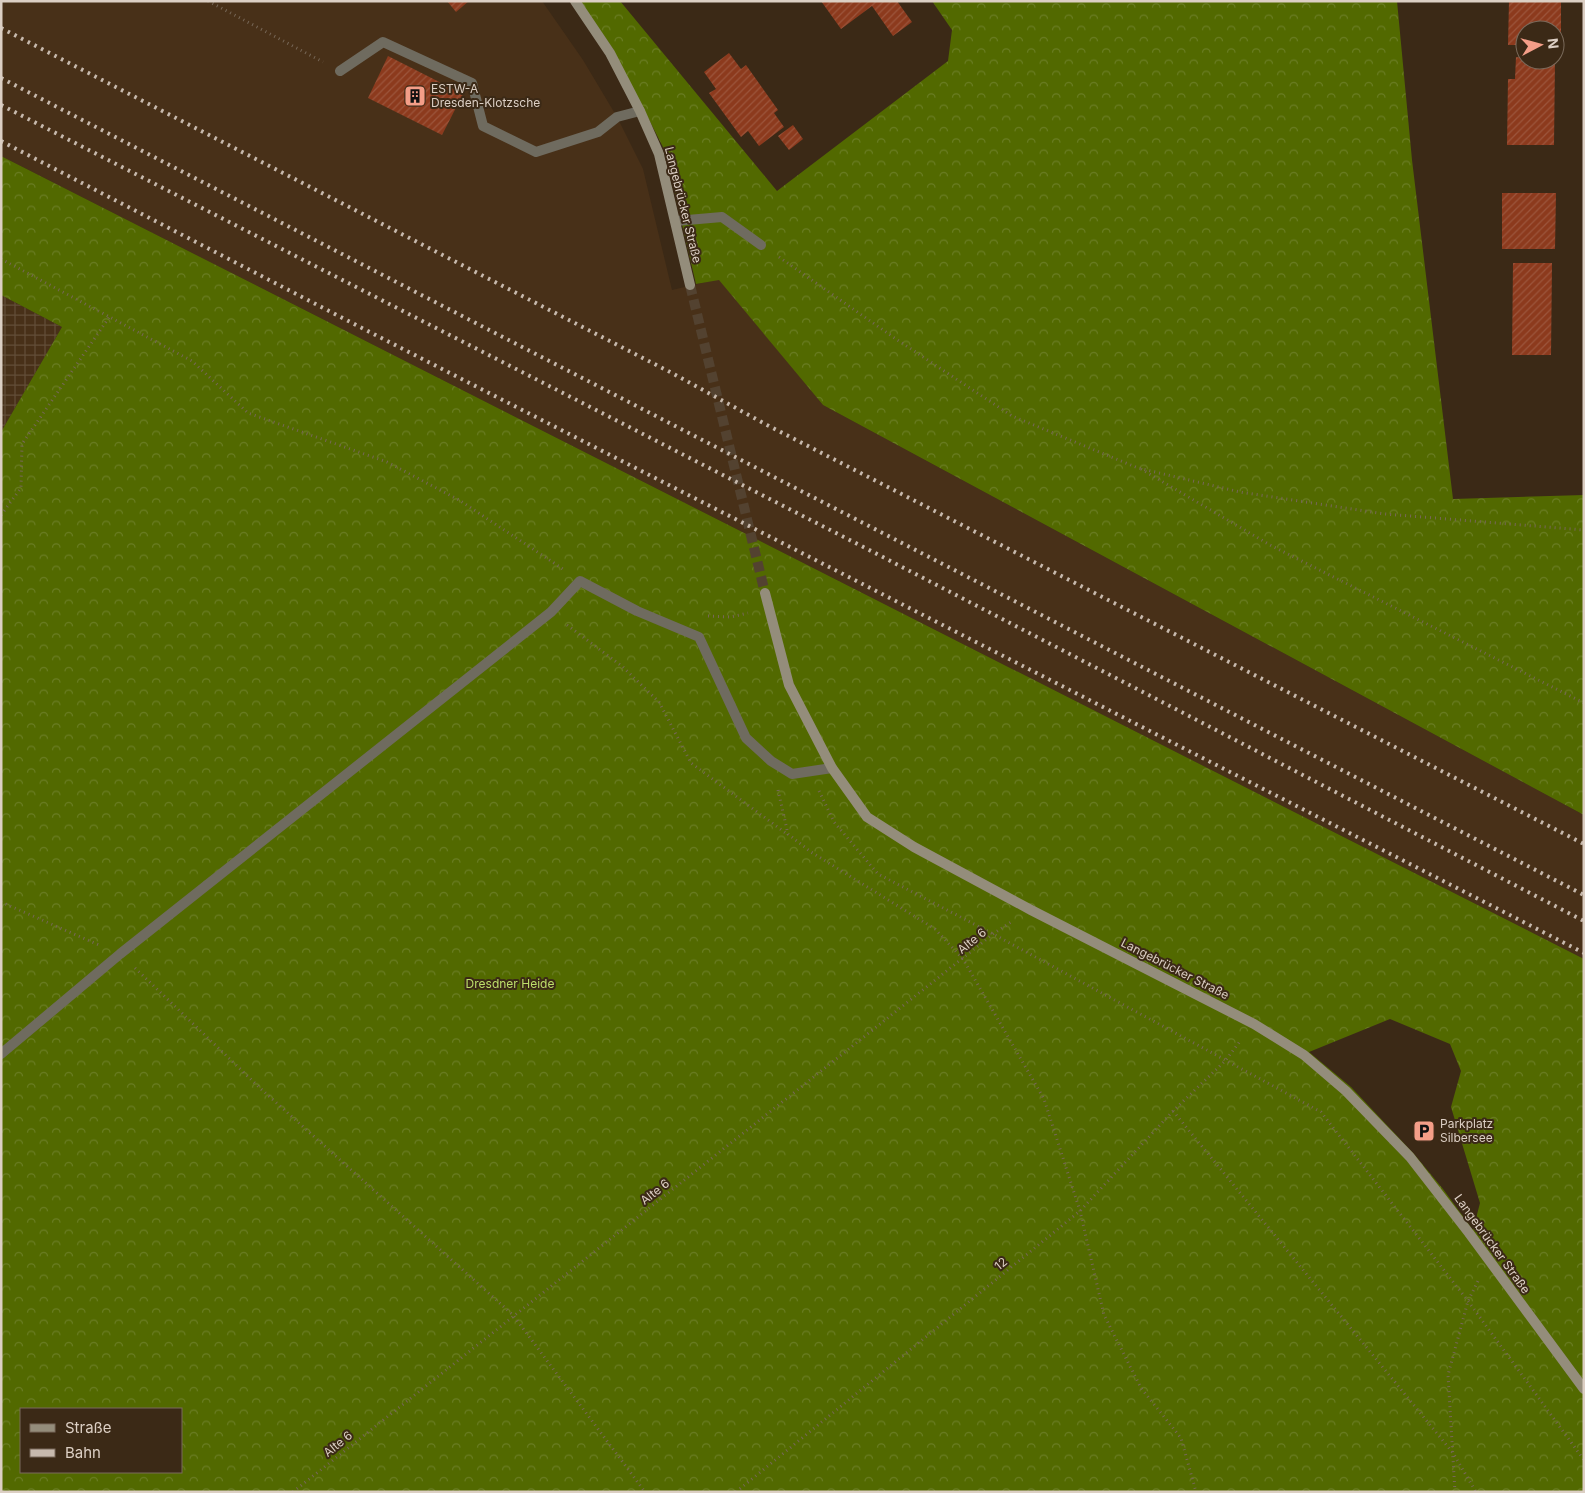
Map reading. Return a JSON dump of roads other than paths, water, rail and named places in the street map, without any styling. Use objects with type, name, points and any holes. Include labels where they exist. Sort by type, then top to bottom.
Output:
[{"type":"main road","name":"Langebrücker Straße","points":[[575,1],[610,53],[640,111],[659,154],[690,285]]},
{"type":"main road","name":"Langebrücker Straße","points":[[765,593],[789,685],[832,768],[867,817],[914,847],[1030,910],[1254,1024],[1304,1056],[1346,1092],[1410,1157],[1446,1202],[1584,1389]]},
{"type":"lane","points":[[340,71],[383,42],[472,83],[483,126],[536,152],[598,132],[616,118],[640,111]]},
{"type":"lane","points":[[676,221],[722,217],[761,245]]},
{"type":"lane","points":[[1,1054],[120,954],[550,612],[580,581],[637,611],[699,637],[746,738],[771,761],[792,774],[832,768]]},
{"type":"tunnel","points":[[690,285],[765,593]]},
{"type":"railway","points":[[1,28],[672,373],[767,425],[1584,844]]},
{"type":"railway","points":[[1,78],[1584,895]]},
{"type":"railway","points":[[1,105],[877,554],[1584,921]]},
{"type":"railway","points":[[1,141],[358,326],[1584,953]]},
{"type":"place","name":"ESTW-A Dresden-Klotzsche","points":[[415,96]]},
{"type":"place","name":"Parkplatz Silbersee","points":[[1424,1131]]},
{"type":"park label","name":"Dresdner Heide","points":[[510,984]]}]
